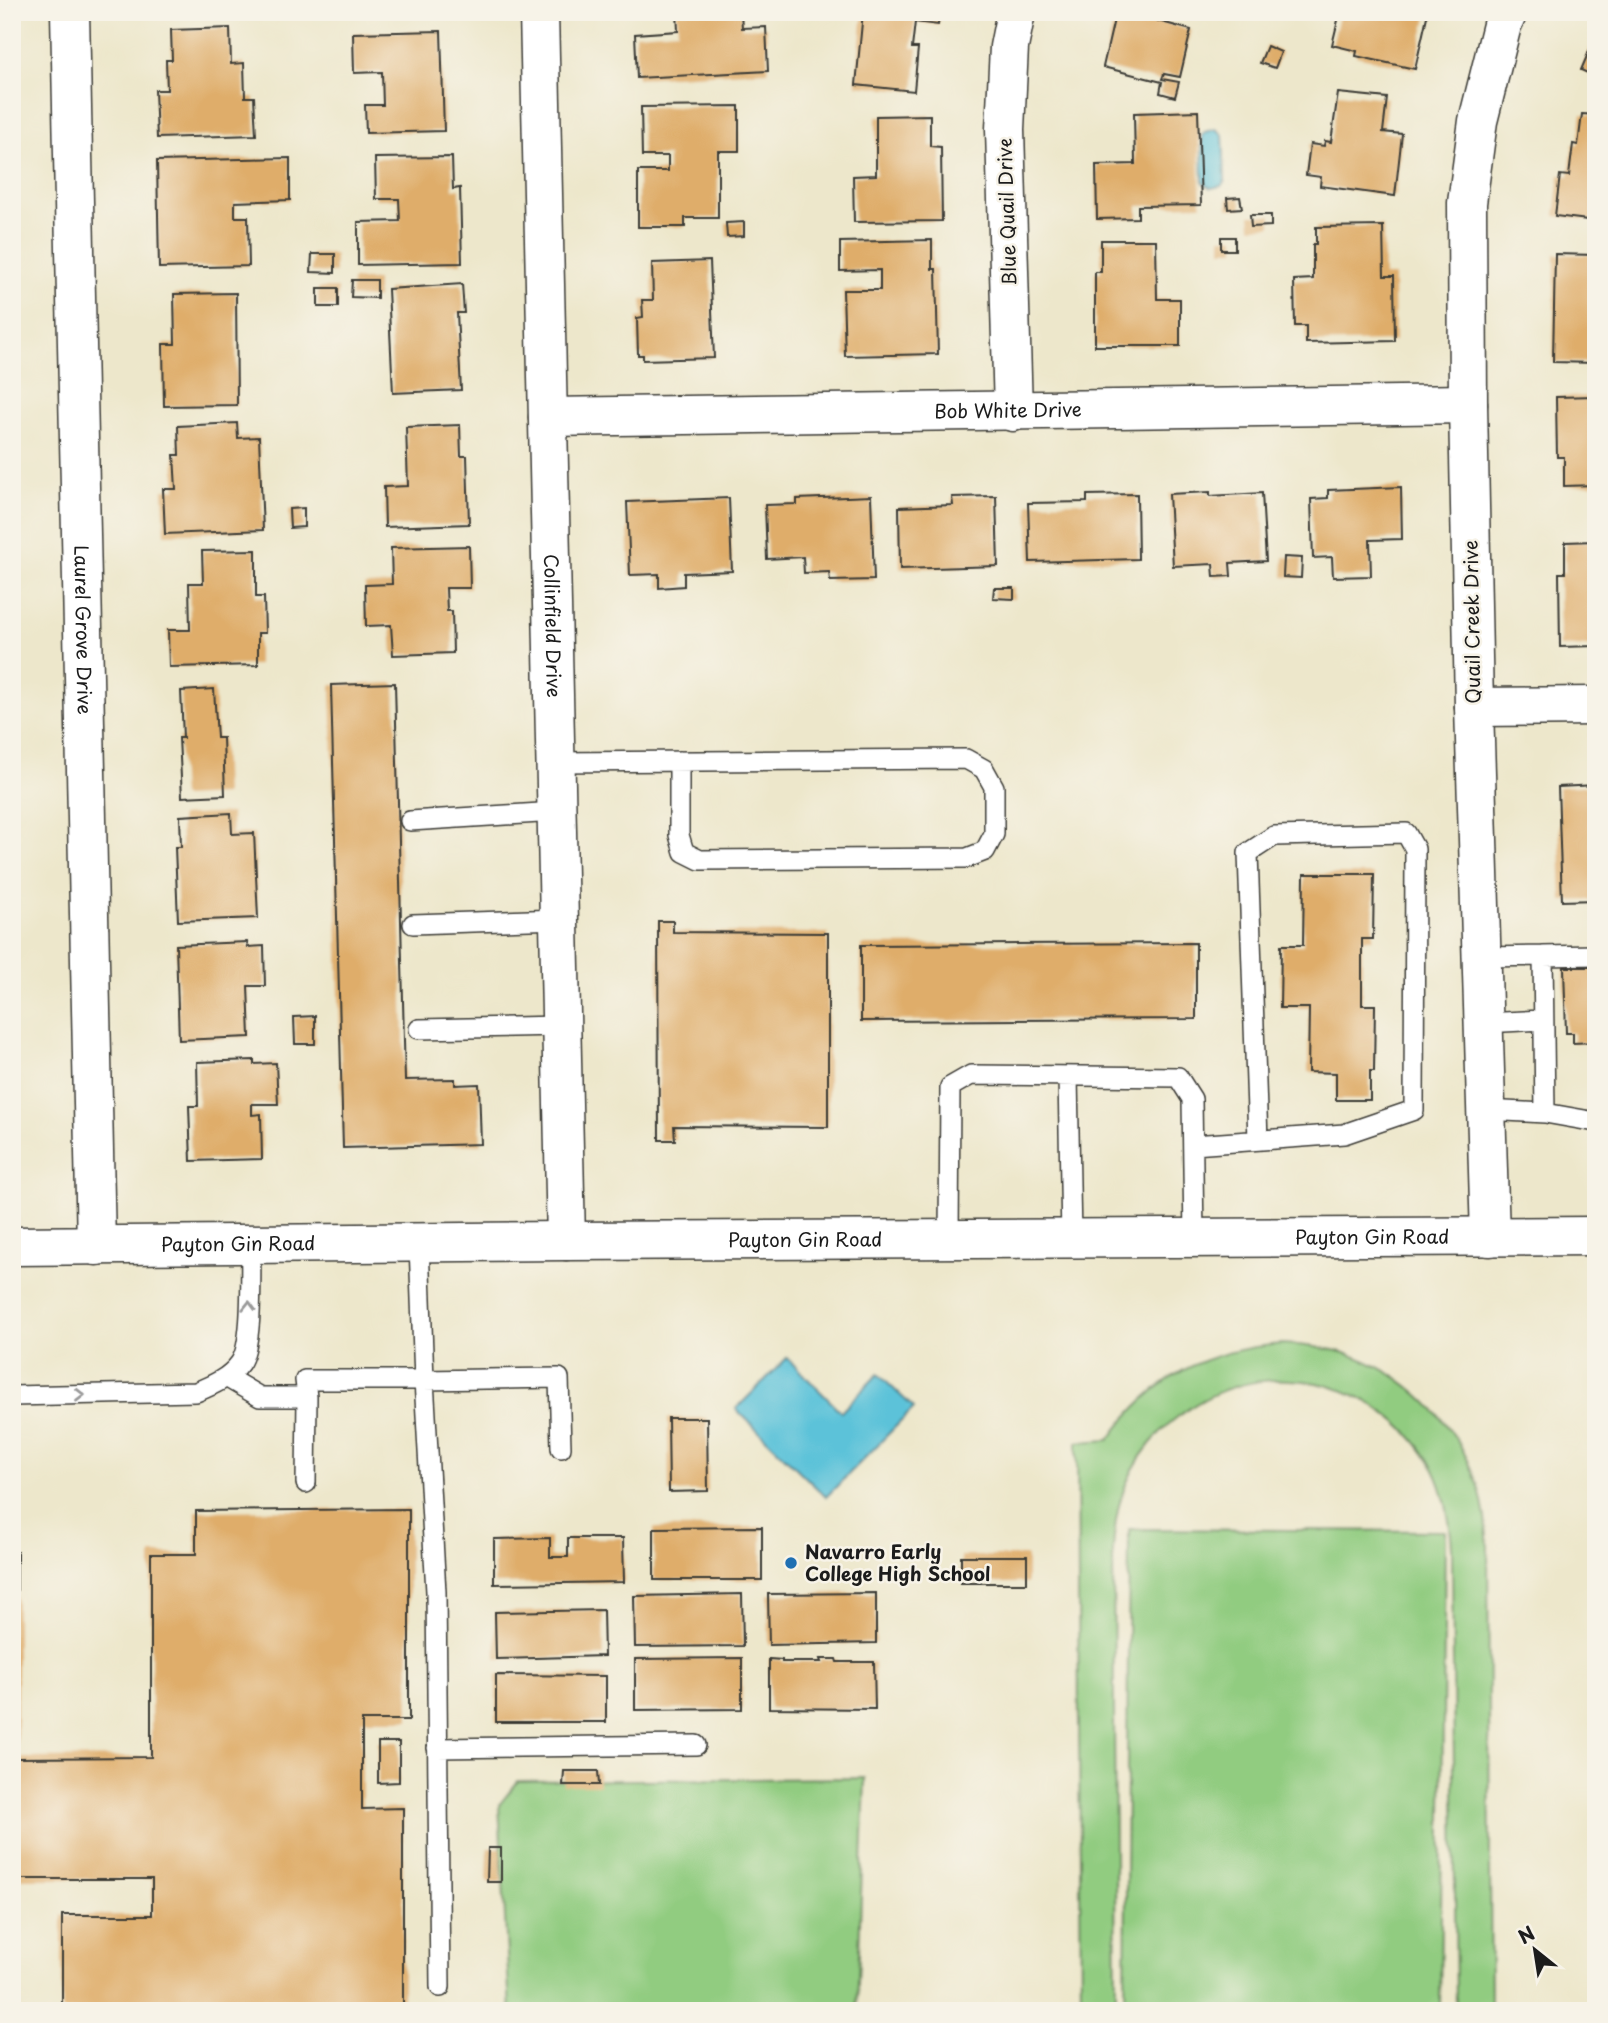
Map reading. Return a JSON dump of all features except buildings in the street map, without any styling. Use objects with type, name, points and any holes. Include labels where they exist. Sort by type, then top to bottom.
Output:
[{"type":"street","name":"Laurel Grove Drive","points":[[70,12],[96,1246]]},
{"type":"street","name":"Collinfield Drive","points":[[539,12],[566,1241]]},
{"type":"street","name":"Blue Quail Drive","points":[[1013,412],[1005,129],[1009,47],[1016,12]]},
{"type":"street","name":"Quail Creek Drive","points":[[1490,1237],[1474,707],[1467,202],[1478,121],[1502,25],[1508,12]]},
{"type":"street","name":"Bob White Drive","points":[[548,417],[1468,404]]},
{"type":"street","points":[[1474,707],[1596,706]]},
{"type":"street","name":"Payton Gin Road","points":[[12,1246],[1596,1236]]},
{"type":"lane","points":[[555,762],[679,761],[966,759],[984,769],[993,788],[994,834],[985,851],[967,858],[699,860],[684,852],[679,835],[679,761]]},
{"type":"lane","points":[[410,821],[556,811]]},
{"type":"lane","points":[[1193,1145],[1344,1134],[1413,1110],[1415,849],[1406,832],[1274,836],[1248,853],[1258,1140]]},
{"type":"lane","points":[[413,924],[559,919]]},
{"type":"lane","points":[[1481,957],[1596,954]]},
{"type":"lane","points":[[1543,956],[1545,1113]]},
{"type":"lane","points":[[1484,1023],[1542,1020]]},
{"type":"lane","points":[[419,1029],[561,1026]]},
{"type":"lane","points":[[949,1240],[950,1087],[971,1075],[1178,1077],[1192,1099],[1194,1239]]},
{"type":"lane","points":[[1068,1076],[1071,1239]]},
{"type":"lane","points":[[1486,1110],[1545,1113],[1596,1122]]},
{"type":"lane","points":[[12,1396],[196,1392],[220,1382],[242,1361],[249,1333],[251,1244]]},
{"type":"lane","points":[[419,1244],[436,1592],[440,1987]]},
{"type":"lane","points":[[226,1377],[260,1397],[307,1397]]},
{"type":"lane","points":[[306,1483],[306,1380],[559,1378],[561,1448]]},
{"type":"lane","points":[[437,1748],[696,1745]]},
{"type":"green space","points":[[1282,1344],[1345,1353],[1389,1373],[1408,1386],[1443,1420],[1457,1440],[1477,1483],[1488,1546],[1491,2011],[1456,2011],[1452,1547],[1442,1488],[1434,1470],[1414,1440],[1389,1416],[1361,1398],[1329,1386],[1295,1380],[1261,1381],[1228,1389],[1183,1412],[1150,1444],[1133,1470],[1121,1498],[1113,1550],[1116,2011],[1081,2011],[1077,1442],[1109,1440],[1144,1399],[1184,1370],[1229,1353]]},
{"type":"green space","points":[[1129,1529],[1445,1531],[1440,2011],[1125,2011]]},
{"type":"green space","points":[[865,1778],[857,2011],[510,2011],[499,1805],[518,1781]]},
{"type":"water","points":[[1216,129],[1223,135],[1225,181],[1221,186],[1211,188],[1203,183],[1202,135]]},
{"type":"water","points":[[787,1358],[841,1412],[878,1374],[914,1408],[826,1497],[736,1409]]},
{"type":"place","name":"Navarro Early College High School","points":[[791,1563]]}]
